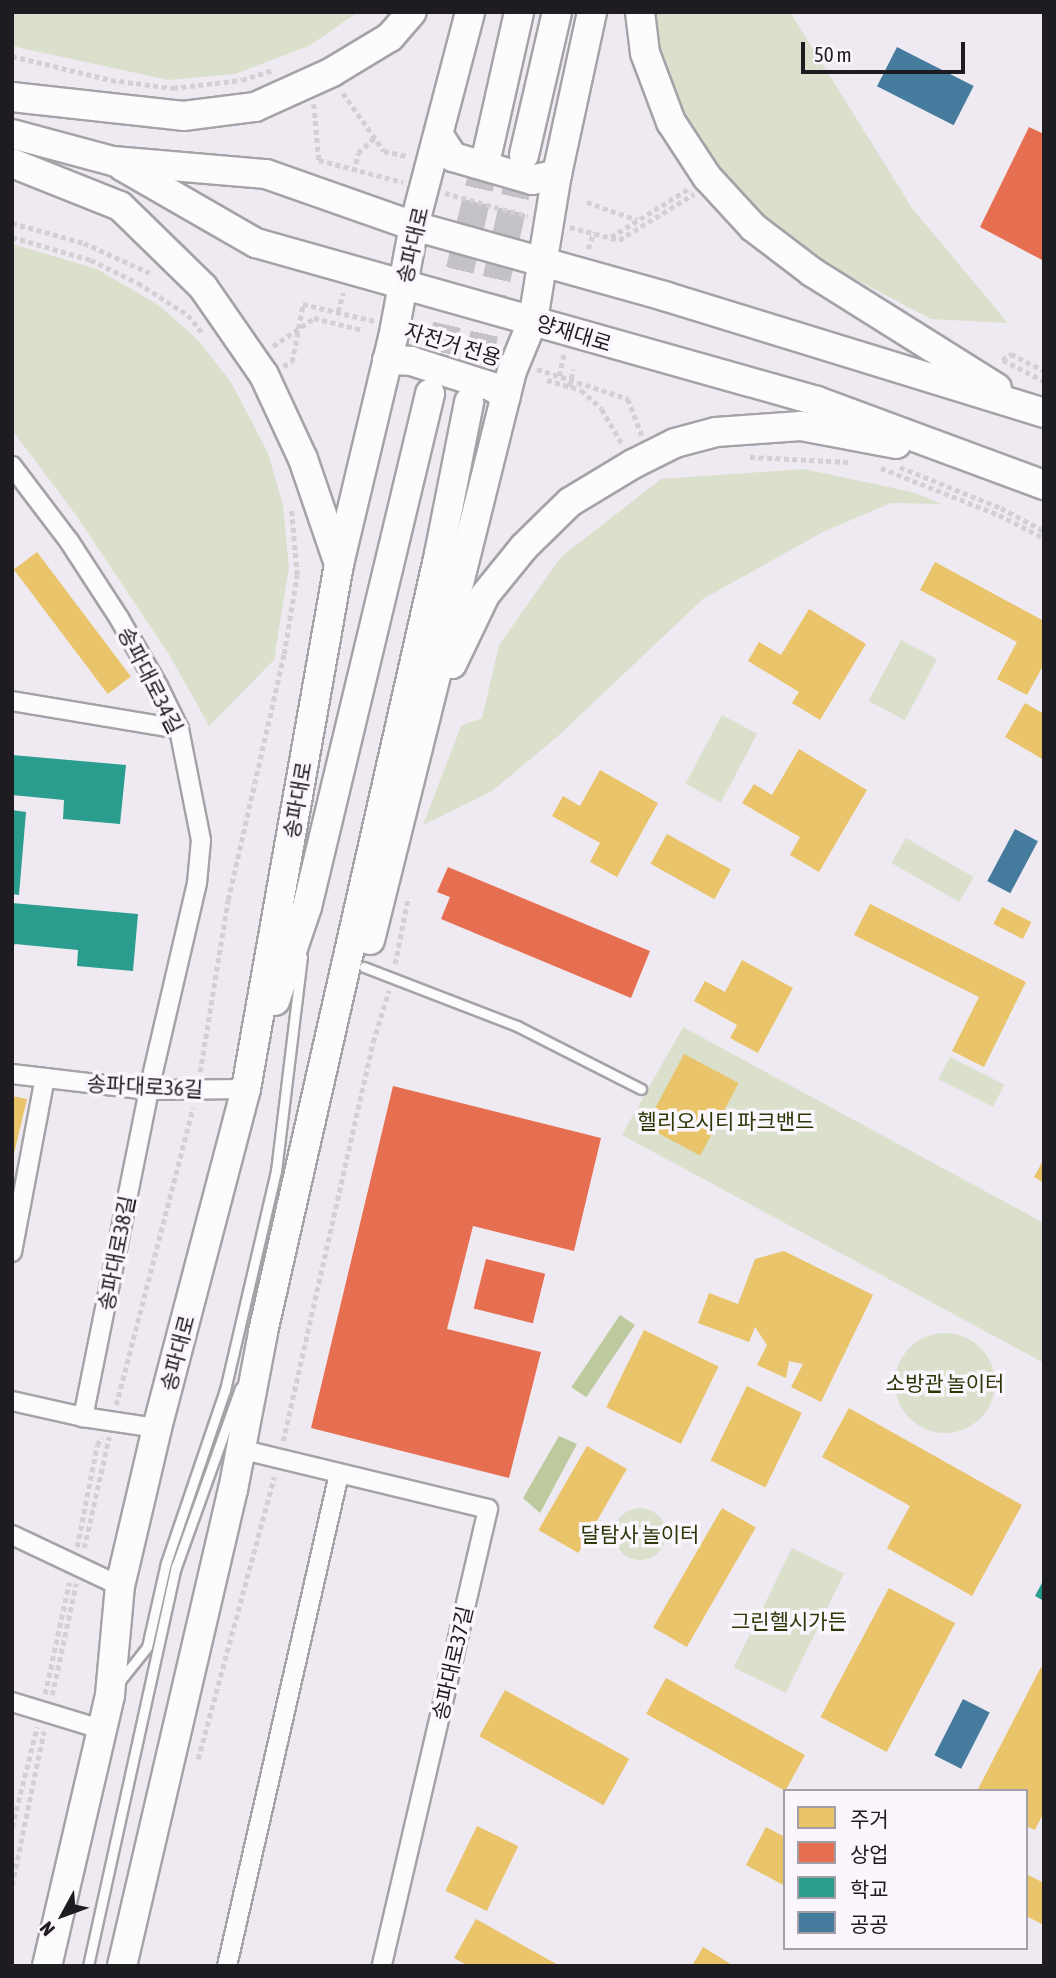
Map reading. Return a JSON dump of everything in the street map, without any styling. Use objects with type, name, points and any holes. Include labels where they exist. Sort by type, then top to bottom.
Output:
[{"type":"main road","points":[[12,97],[183,116],[255,107],[307,84],[390,37],[412,12]]},
{"type":"main road","name":"송파대로","points":[[47,1966],[110,1695],[120,1586],[157,1428],[246,1089],[339,564],[395,326],[414,226],[440,137],[470,12]]},
{"type":"main road","points":[[488,150],[519,12]]},
{"type":"main road","points":[[524,155],[557,12]]},
{"type":"main road","points":[[333,1022],[364,967],[515,362],[533,320],[557,174],[592,12]]},
{"type":"main road","points":[[640,12],[645,53],[671,122],[709,179],[753,227],[811,272],[1038,411]]},
{"type":"main road","name":"양재대로","points":[[12,134],[113,162],[266,174],[414,226],[580,273],[1038,411]]},
{"type":"main road","points":[[440,137],[453,158],[532,180],[557,174]]},
{"type":"main road","name":"양재대로","points":[[113,162],[256,243],[817,401],[1044,485]]},
{"type":"main road","points":[[12,163],[120,206],[203,287],[264,375],[303,458],[339,564]]},
{"type":"main road","points":[[387,360],[411,361],[493,387],[506,397]]},
{"type":"main road","points":[[246,1089],[307,907],[430,394]]},
{"type":"main road","points":[[122,1966],[233,1490],[263,1332],[439,554],[469,402]]},
{"type":"main road","points":[[427,715],[485,596],[524,547],[570,502],[637,453],[716,432],[801,426],[981,460]]},
{"type":"street","name":"송파대로34길","points":[[12,466],[69,541],[119,618],[179,729],[201,840],[197,883],[149,1090]]},
{"type":"street","points":[[12,701],[179,729]]},
{"type":"street","name":"송파대로36길","points":[[12,1074],[149,1090],[246,1089]]},
{"type":"street","points":[[12,1252],[45,1078]]},
{"type":"street","name":"송파대로38길","points":[[83,1417],[149,1090]]},
{"type":"street","points":[[12,1401],[83,1417],[157,1428]]},
{"type":"street","name":"송파대로37길","points":[[240,1449],[488,1509],[382,1966]]},
{"type":"street","points":[[227,1966],[339,1474]]},
{"type":"street","points":[[12,1535],[120,1586]]},
{"type":"street","points":[[12,1702],[44,1714],[101,1729]]},
{"type":"lane","points":[[110,1695],[147,1647],[166,1563],[225,1390],[276,1171],[307,907]]},
{"type":"lane","points":[[364,967],[517,1026],[641,1089]]},
{"type":"lane","points":[[88,1966],[176,1567],[237,1395],[263,1332]]},
{"type":"path","points":[[12,56],[111,80],[173,88],[242,80],[276,69]]},
{"type":"path","points":[[307,84],[313,99],[320,160],[619,240],[709,179]]},
{"type":"path","points":[[339,86],[384,151],[409,156]]},
{"type":"path","points":[[354,170],[358,153],[374,138]]},
{"type":"path","points":[[611,237],[709,179]]},
{"type":"path","points":[[587,202],[638,221]]},
{"type":"path","points":[[12,223],[84,243],[155,276]]},
{"type":"path","points":[[580,273],[594,232]]},
{"type":"path","points":[[12,237],[91,260],[138,284],[188,315],[204,334]]},
{"type":"path","points":[[271,348],[299,328],[314,318],[317,308],[303,304],[299,328],[292,362]]},
{"type":"path","name":"자전거 전용","points":[[317,308],[395,326],[628,400],[637,453]]},
{"type":"path","points":[[314,318],[363,330]]},
{"type":"path","points":[[559,376],[568,331]]},
{"type":"path","points":[[1044,372],[1011,354],[1002,360],[1044,381]]},
{"type":"path","points":[[569,387],[573,369]]},
{"type":"path","points":[[547,380],[581,390],[602,409],[637,453]]},
{"type":"path","points":[[746,457],[858,463]]},
{"type":"path","points":[[885,461],[1000,508],[1044,531]]},
{"type":"path","points":[[871,464],[999,515],[1044,538]]},
{"type":"path","name":"송파대로","points":[[112,1422],[197,1090],[228,901],[284,654],[297,575],[289,500]]},
{"type":"path","points":[[197,1762],[279,1458],[411,886]]},
{"type":"path","points":[[12,1885],[44,1714],[112,1422]]},
{"type":"path","points":[[77,1566],[97,1445],[112,1422]]},
{"type":"path","points":[[12,1827],[44,1714]]},
{"type":"green space","points":[[12,12],[358,12],[309,46],[235,74],[168,80],[12,46]]},
{"type":"green space","points":[[652,12],[790,12],[912,208],[1008,323],[931,319],[807,254],[741,201],[689,134],[655,55]]},
{"type":"green space","points":[[12,244],[97,269],[160,306],[198,340],[231,382],[268,453],[283,505],[289,567],[274,660],[209,726],[170,656],[76,515],[12,430]]},
{"type":"green space","points":[[804,469],[912,492],[942,504],[891,503],[823,532],[703,599],[557,737],[492,791],[423,825],[461,726],[482,718],[499,645],[561,557],[661,479]]},
{"type":"green space","points":[[901,640],[937,659],[905,720],[869,701]]},
{"type":"green space","points":[[722,715],[757,734],[721,803],[685,784]]},
{"type":"green space","points":[[906,838],[974,877],[959,902],[892,863]]},
{"type":"green space","name":"헬리오시티 파크밴드","points":[[683,1027],[1044,1223],[1044,1363],[622,1135]]},
{"type":"green space","points":[[950,1057],[1004,1085],[993,1107],[939,1079]]},
{"type":"green space","name":"소방관 놀이터","points":[[945,1333],[964,1337],[981,1347],[991,1364],[995,1383],[991,1402],[981,1419],[964,1429],[945,1433],[926,1429],[909,1419],[899,1402],[895,1383],[899,1364],[909,1347],[926,1337]]},
{"type":"green space","name":"달탐사 놀이터","points":[[640,1508],[650,1510],[658,1516],[664,1524],[664,1544],[658,1552],[650,1558],[640,1560],[630,1558],[622,1552],[616,1544],[614,1534],[616,1524],[622,1516],[630,1510]]},
{"type":"green space","name":"그린헬시가든","points":[[792,1548],[844,1573],[786,1693],[734,1668]]},
{"type":"shaded area","points":[[620,1315],[635,1325],[586,1397],[571,1387]]},
{"type":"shaded area","points":[[559,1436],[577,1444],[540,1513],[523,1498]]},
{"type":"building: 주거","points":[[37,552],[131,677],[108,694],[14,569]]},
{"type":"building: 주거","points":[[935,562],[1044,621],[1044,664],[1027,695],[997,679],[1017,642],[920,590]]},
{"type":"building: 주거","points":[[809,609],[866,644],[820,720],[792,703],[799,692],[748,661],[759,642],[781,655]]},
{"type":"building: 주거","points":[[1025,703],[1044,714],[1044,760],[1005,737]]},
{"type":"building: 주거","points":[[799,749],[867,790],[819,872],[790,855],[800,837],[742,803],[754,784],[772,795]]},
{"type":"building: 주거","points":[[600,770],[658,803],[617,877],[590,862],[600,843],[552,816],[563,796],[580,806]]},
{"type":"building: 주거","points":[[667,834],[731,869],[714,899],[651,864]]},
{"type":"building: 주거","points":[[870,904],[1026,982],[984,1067],[952,1051],[979,997],[854,935]]},
{"type":"building: 주거","points":[[1002,907],[1031,922],[1023,939],[993,924]]},
{"type":"building: 주거","points":[[742,960],[793,988],[758,1053],[730,1038],[737,1025],[694,1001],[705,981],[725,992]]},
{"type":"building: 주거","points":[[684,1054],[739,1083],[700,1156],[646,1126]]},
{"type":"building: 주거","points":[[12,1096],[27,1099],[13,1158],[12,1158]]},
{"type":"building: 주거","points":[[1044,1159],[1044,1183],[1034,1177]]},
{"type":"building: 주거","points":[[784,1251],[873,1295],[821,1402],[791,1387],[803,1364],[789,1361],[786,1378],[757,1365],[767,1345],[755,1327],[749,1342],[698,1323],[709,1293],[738,1304],[755,1259]]},
{"type":"building: 주거","points":[[644,1330],[719,1366],[681,1444],[606,1407]]},
{"type":"building: 주거","points":[[747,1386],[802,1413],[765,1487],[711,1461]]},
{"type":"building: 주거","points":[[849,1408],[1022,1505],[972,1596],[887,1548],[910,1506],[822,1457]]},
{"type":"building: 주거","points":[[587,1446],[627,1469],[578,1553],[538,1530]]},
{"type":"building: 주거","points":[[722,1508],[756,1528],[687,1647],[653,1628]]},
{"type":"building: 주거","points":[[889,1588],[955,1623],[887,1752],[820,1717]]},
{"type":"building: 주거","points":[[1041,1667],[1044,1668],[1044,1812],[1035,1830],[1028,1827],[1028,1789],[978,1789]]},
{"type":"building: 주거","points":[[666,1678],[805,1755],[786,1789],[783,1790],[646,1714]]},
{"type":"building: 주거","points":[[505,1690],[629,1759],[604,1805],[479,1736]]},
{"type":"building: 주거","points":[[477,1826],[518,1846],[487,1911],[445,1891]]},
{"type":"building: 주거","points":[[766,1827],[783,1836],[783,1885],[746,1865]]},
{"type":"building: 주거","points":[[1028,1875],[1044,1883],[1044,1925],[1028,1917]]},
{"type":"building: 주거","points":[[476,1919],[560,1966],[468,1966],[454,1958]]},
{"type":"building: 주거","points":[[703,1947],[734,1966],[692,1966]]},
{"type":"building: 상업","points":[[1029,127],[1044,134],[1044,261],[980,227]]},
{"type":"building: 상업","points":[[448,867],[650,951],[631,998],[441,919],[450,897],[437,892]]},
{"type":"building: 상업","points":[[393,1086],[601,1138],[574,1251],[473,1226],[447,1329],[541,1352],[509,1478],[311,1428]]},
{"type":"building: 상업","points":[[486,1259],[545,1274],[533,1323],[474,1308]]},
{"type":"building: 학교","points":[[12,755],[126,765],[120,824],[63,819],[64,800],[12,795]]},
{"type":"building: 학교","points":[[12,810],[26,812],[19,895],[12,894]]},
{"type":"building: 학교","points":[[12,903],[138,914],[133,971],[77,966],[78,950],[15,944],[12,949]]},
{"type":"building: 학교","points":[[1044,1579],[1044,1601],[1035,1596]]},
{"type":"building: 공공","points":[[897,47],[974,86],[954,125],[877,86]]},
{"type":"building: 공공","points":[[1015,829],[1038,841],[1010,893],[987,881]]},
{"type":"building: 공공","points":[[963,1699],[990,1713],[961,1769],[934,1755]]},
{"type":"tunnel","points":[[431,393],[488,150]]},
{"type":"tunnel","points":[[469,402],[524,155]]}]
